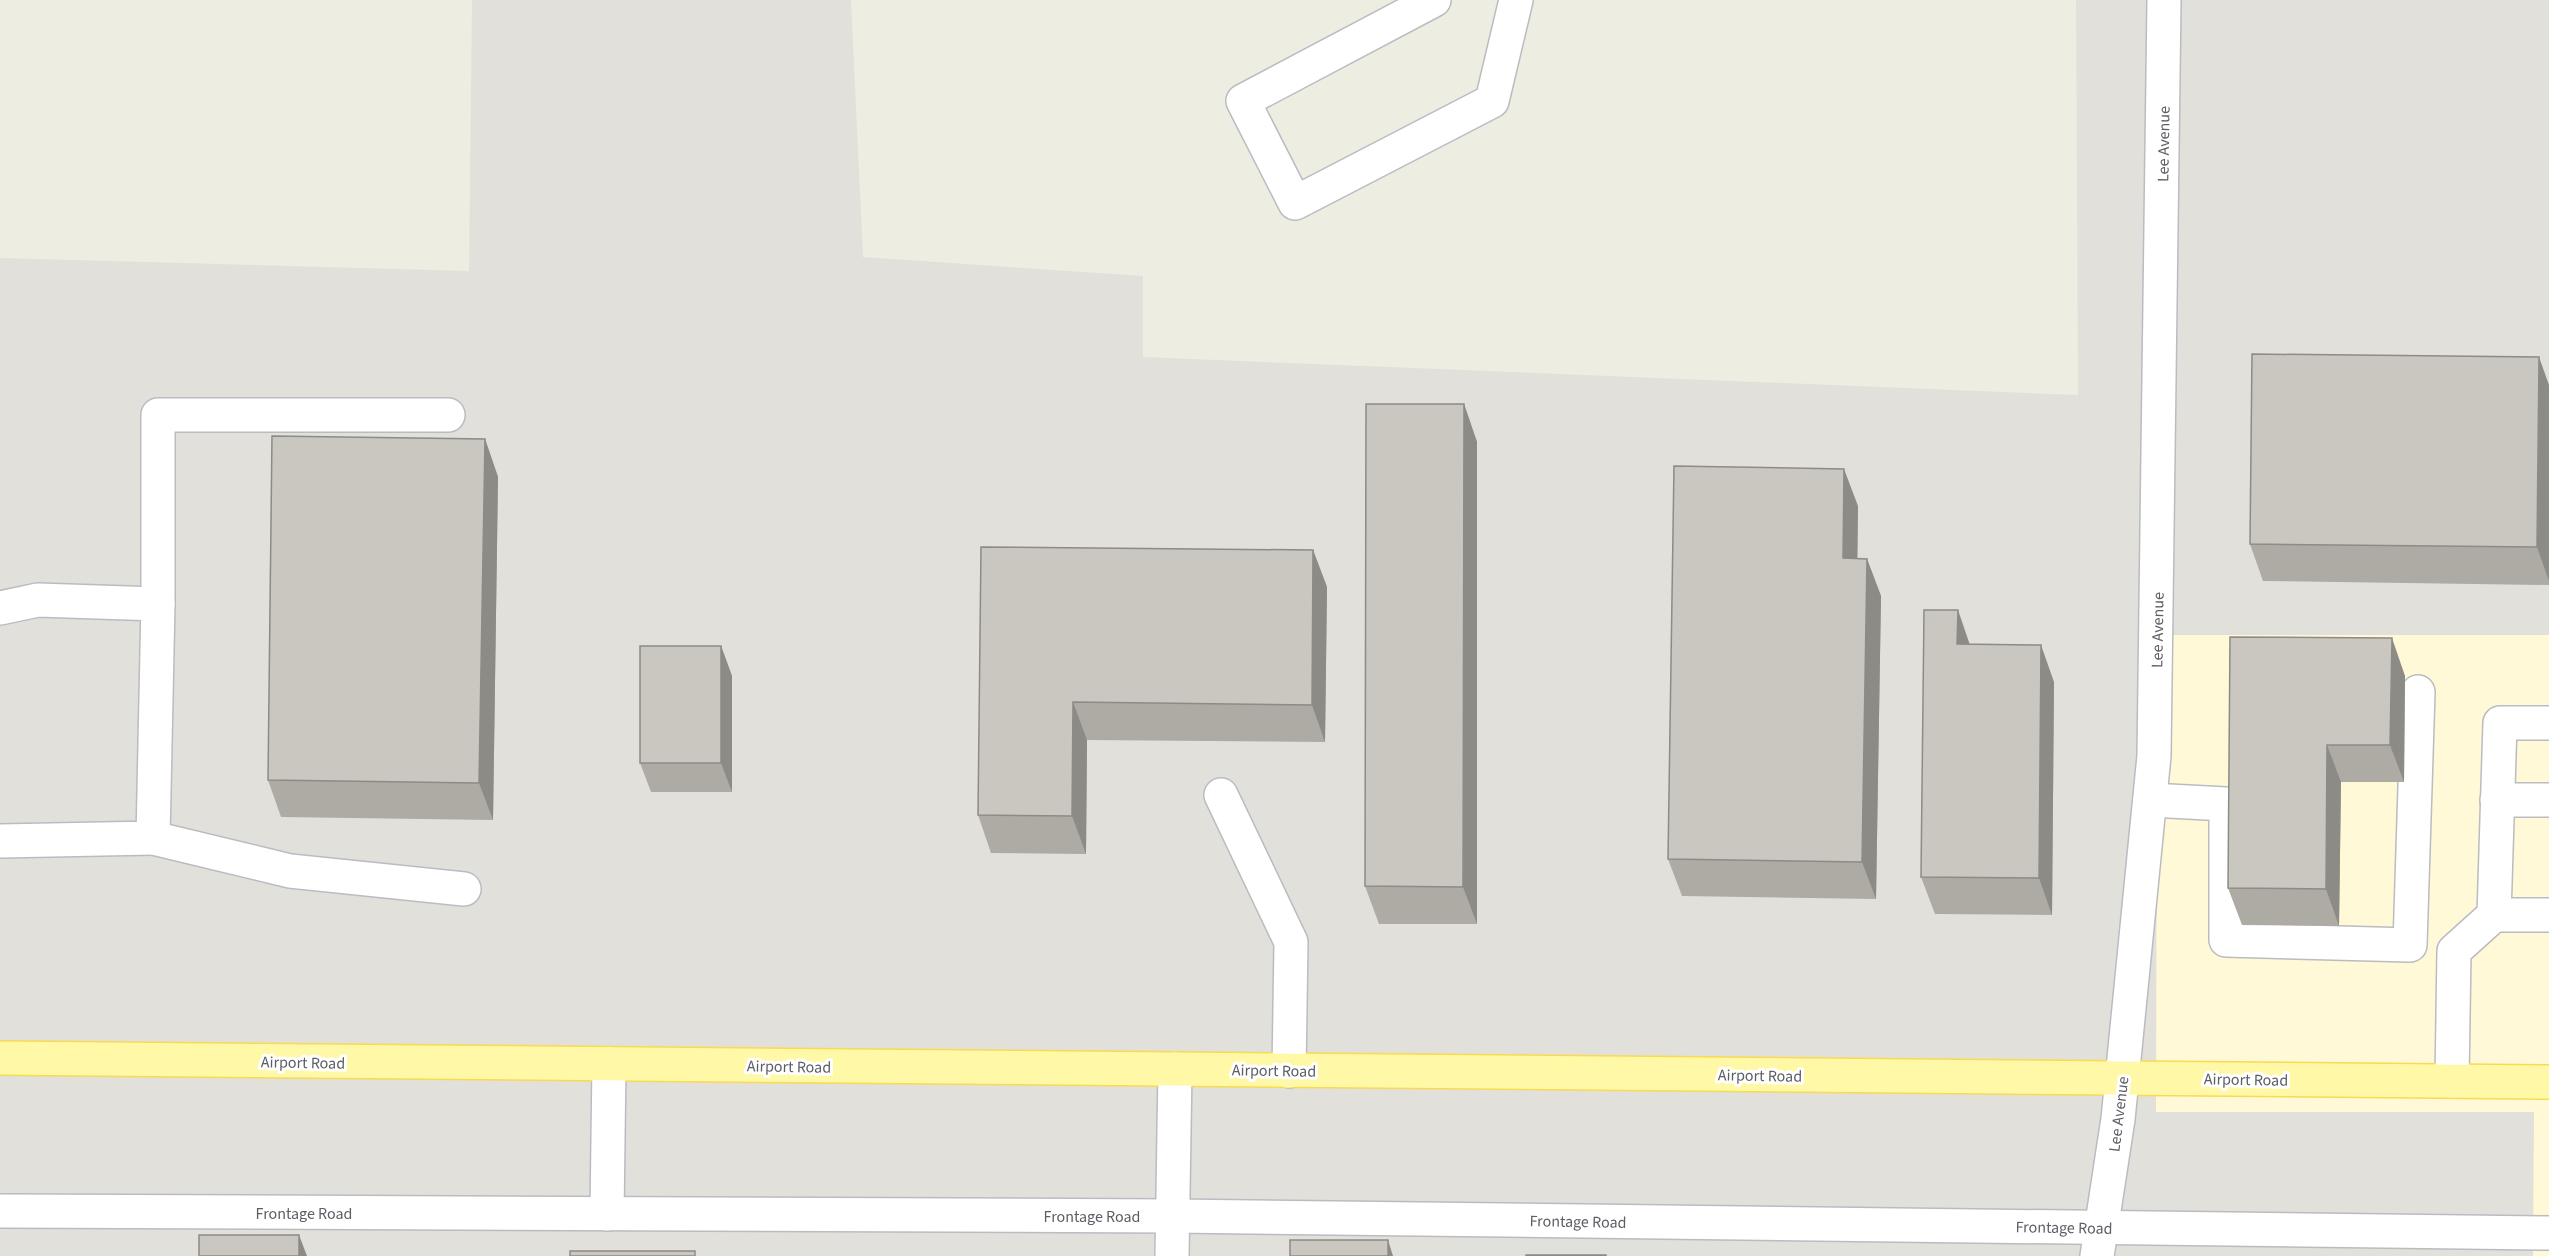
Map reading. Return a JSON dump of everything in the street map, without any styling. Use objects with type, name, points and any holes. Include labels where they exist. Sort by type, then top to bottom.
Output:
[{"type":"main road","name":"Airport Road","points":[[0,1058],[2549,1082]]},
{"type":"street","points":[[1434,0],[1243,102],[1295,203],[1492,100],[1516,0]]},
{"type":"street","name":"Lee Avenue","points":[[2099,1242],[2122,1078],[2150,800],[2156,703],[2164,0]]},
{"type":"street","points":[[153,838],[158,604],[158,415],[448,415]]},
{"type":"street","points":[[0,608],[38,600],[158,604]]},
{"type":"street","points":[[2410,945],[2418,692]]},
{"type":"street","points":[[2494,915],[2499,723],[2549,723]]},
{"type":"street","points":[[1221,795],[1291,942],[1289,1071]]},
{"type":"street","points":[[2150,800],[2226,804],[2226,940],[2410,945],[2454,951]]},
{"type":"street","points":[[2497,800],[2549,800]]},
{"type":"street","points":[[0,841],[153,838],[290,871],[464,889]]},
{"type":"street","points":[[2452,1082],[2454,951],[2494,915],[2549,915]]},
{"type":"street","points":[[608,1214],[609,1064]]},
{"type":"street","points":[[1172,1256],[1175,1069]]},
{"type":"street","name":"Frontage Road","points":[[0,1211],[1173,1216],[2099,1242],[2549,1233]]},
{"type":"shaded area","points":[[472,0],[851,0],[863,257],[1143,276],[1143,357],[2078,395],[2076,0],[2549,0],[2549,635],[2157,635],[2156,1112],[2534,1112],[2533,1256],[0,1256],[0,258],[469,271]]},
{"type":"shaded area","points":[[2157,635],[2549,635],[2549,1256],[2533,1256],[2533,1112],[2156,1112]]},
{"type":"building","points":[[2252,354],[2539,357],[2537,547],[2250,544]]},
{"type":"building","points":[[1366,404],[1464,404],[1463,887],[1365,886]]},
{"type":"building","points":[[272,436],[485,439],[479,783],[268,780]]},
{"type":"building","points":[[1674,466],[1844,469],[1843,558],[1867,559],[1862,862],[1668,859]]},
{"type":"building","points":[[981,547],[1313,550],[1312,705],[1073,702],[1072,816],[978,815]]},
{"type":"building","points":[[1924,610],[1958,610],[1957,644],[2041,645],[2039,878],[1921,877]]},
{"type":"building","points":[[2230,637],[2392,638],[2390,745],[2327,745],[2326,889],[2228,888]]},
{"type":"building","points":[[640,646],[721,646],[721,763],[640,763]]},
{"type":"building","points":[[199,1235],[299,1235],[299,1256],[199,1256]]},
{"type":"building","points":[[1290,1240],[1388,1240],[1388,1256],[1290,1256]]},
{"type":"building","points":[[570,1251],[695,1251],[695,1256],[570,1256]]},
{"type":"building","points":[[1606,1255],[1606,1256],[1526,1256]]}]
